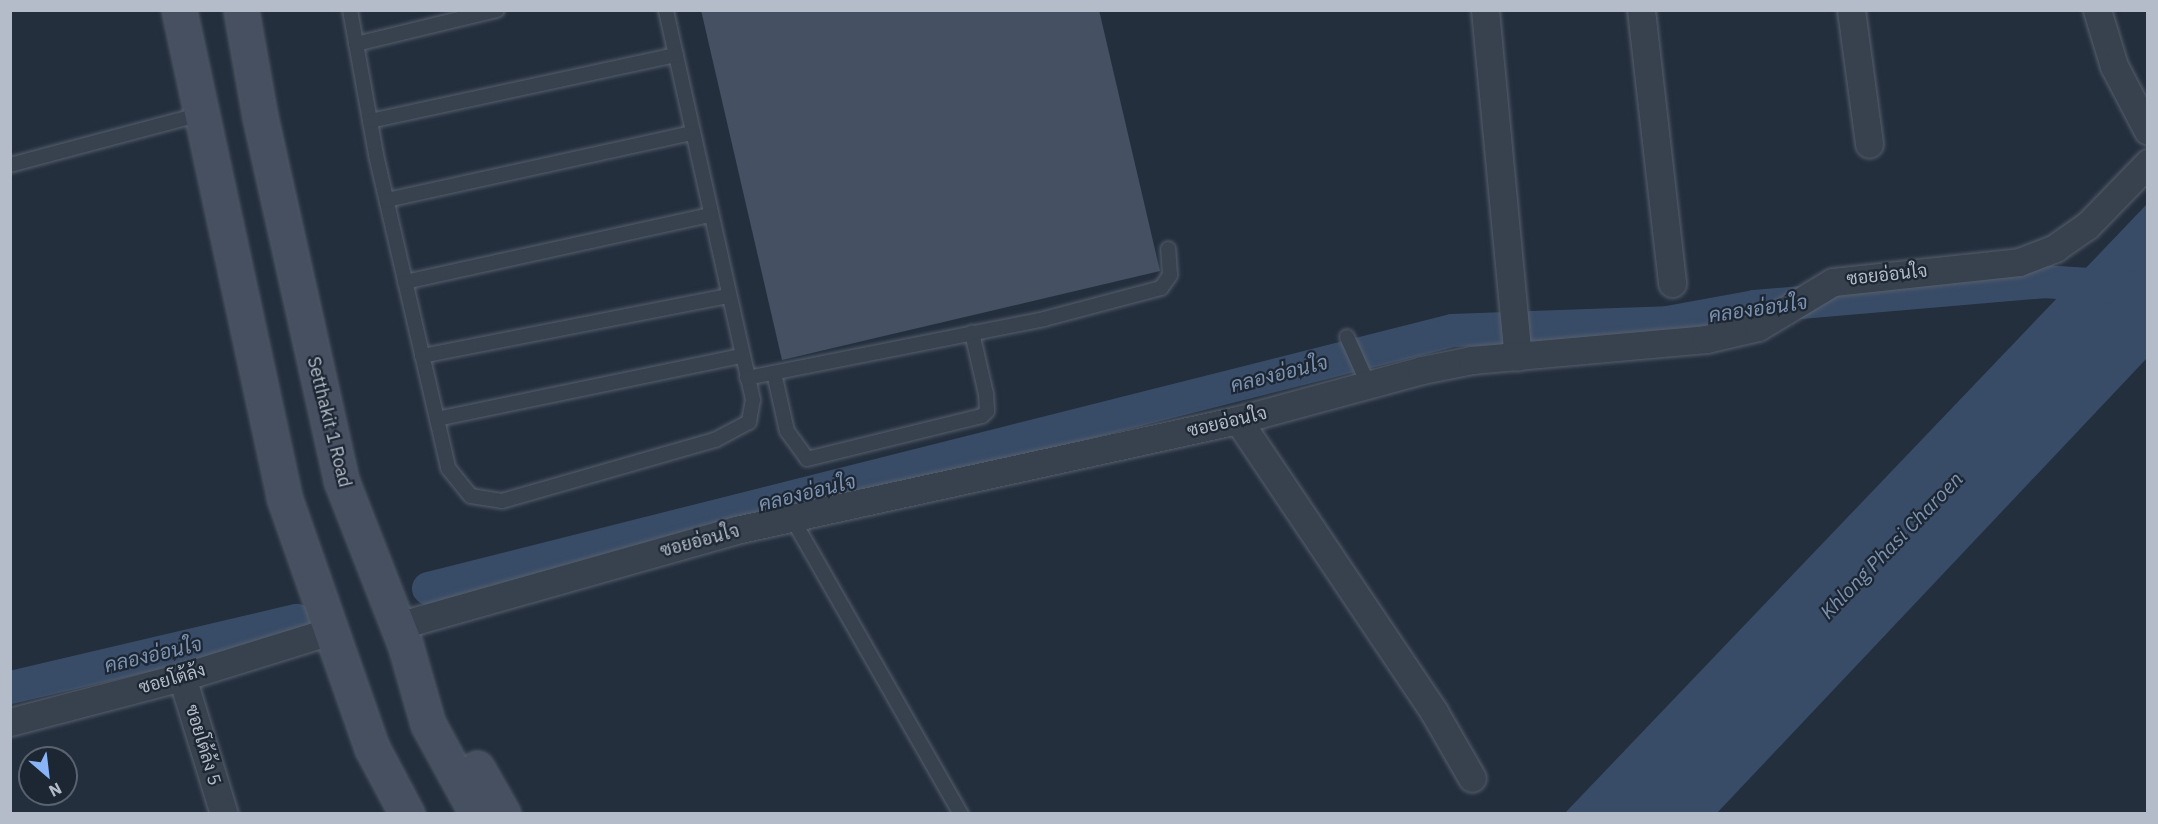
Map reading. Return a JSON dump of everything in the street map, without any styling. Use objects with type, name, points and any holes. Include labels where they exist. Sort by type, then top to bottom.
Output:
[{"type":"main road","points":[[179,10],[198,115],[284,497],[372,748],[407,813]]},
{"type":"main road","name":"Setthakit 1 Road","points":[[242,10],[260,117],[341,480],[401,635],[428,724],[477,813]]},
{"type":"main road","points":[[331,631],[354,760],[382,813]]},
{"type":"main road","points":[[401,635],[503,813]]},
{"type":"street","points":[[1485,10],[1517,347]]},
{"type":"street","points":[[1641,10],[1672,283]]},
{"type":"street","points":[[1851,10],[1869,144]]},
{"type":"street","points":[[2097,10],[2114,66],[2148,130]]},
{"type":"street","name":"ซอยอ่อนใจ","points":[[401,635],[792,518],[1238,420],[1365,378],[1422,370],[1517,347],[1706,339],[1758,327],[1780,316],[1809,295],[1854,277],[2019,262],[2055,248],[2087,226],[2148,164]]},
{"type":"street","points":[[1238,420],[1434,712],[1473,778]]},
{"type":"street","name":"ซอยโต้ล้ง","points":[[10,722],[182,677],[331,631]]},
{"type":"street","name":"ซอยโต้ล้ง 5","points":[[182,677],[224,813]]},
{"type":"lane","points":[[350,10],[370,121],[448,468],[471,496],[502,501],[715,440],[749,422],[753,400],[727,297],[666,10]]},
{"type":"lane","points":[[356,44],[497,10]]},
{"type":"lane","points":[[370,121],[676,55]]},
{"type":"lane","points":[[10,165],[198,115]]},
{"type":"lane","points":[[387,200],[692,133]]},
{"type":"lane","points":[[405,282],[710,215]]},
{"type":"lane","points":[[747,378],[972,333],[1161,288],[1170,275],[1168,249]]},
{"type":"lane","points":[[422,356],[727,297]]},
{"type":"lane","points":[[774,373],[786,431],[807,459],[982,416],[987,411],[986,394],[972,333]]},
{"type":"lane","points":[[1347,337],[1365,378]]},
{"type":"lane","points":[[437,419],[741,356]]},
{"type":"lane","points":[[792,518],[960,813]]},
{"type":"water","name":"Khlong Phasi Charoen","points":[[2147,204],[2147,358],[1717,813],[1565,813]]},
{"type":"building","points":[[701,10],[1099,10],[1160,271],[782,360]]},
{"type":"waterway","name":"คลองอ่อนใจ","points":[[428,588],[1452,330],[1667,322],[1754,306],[2043,281],[2148,288]]},
{"type":"waterway","name":"คลองอ่อนใจ","points":[[10,687],[296,620]]}]
